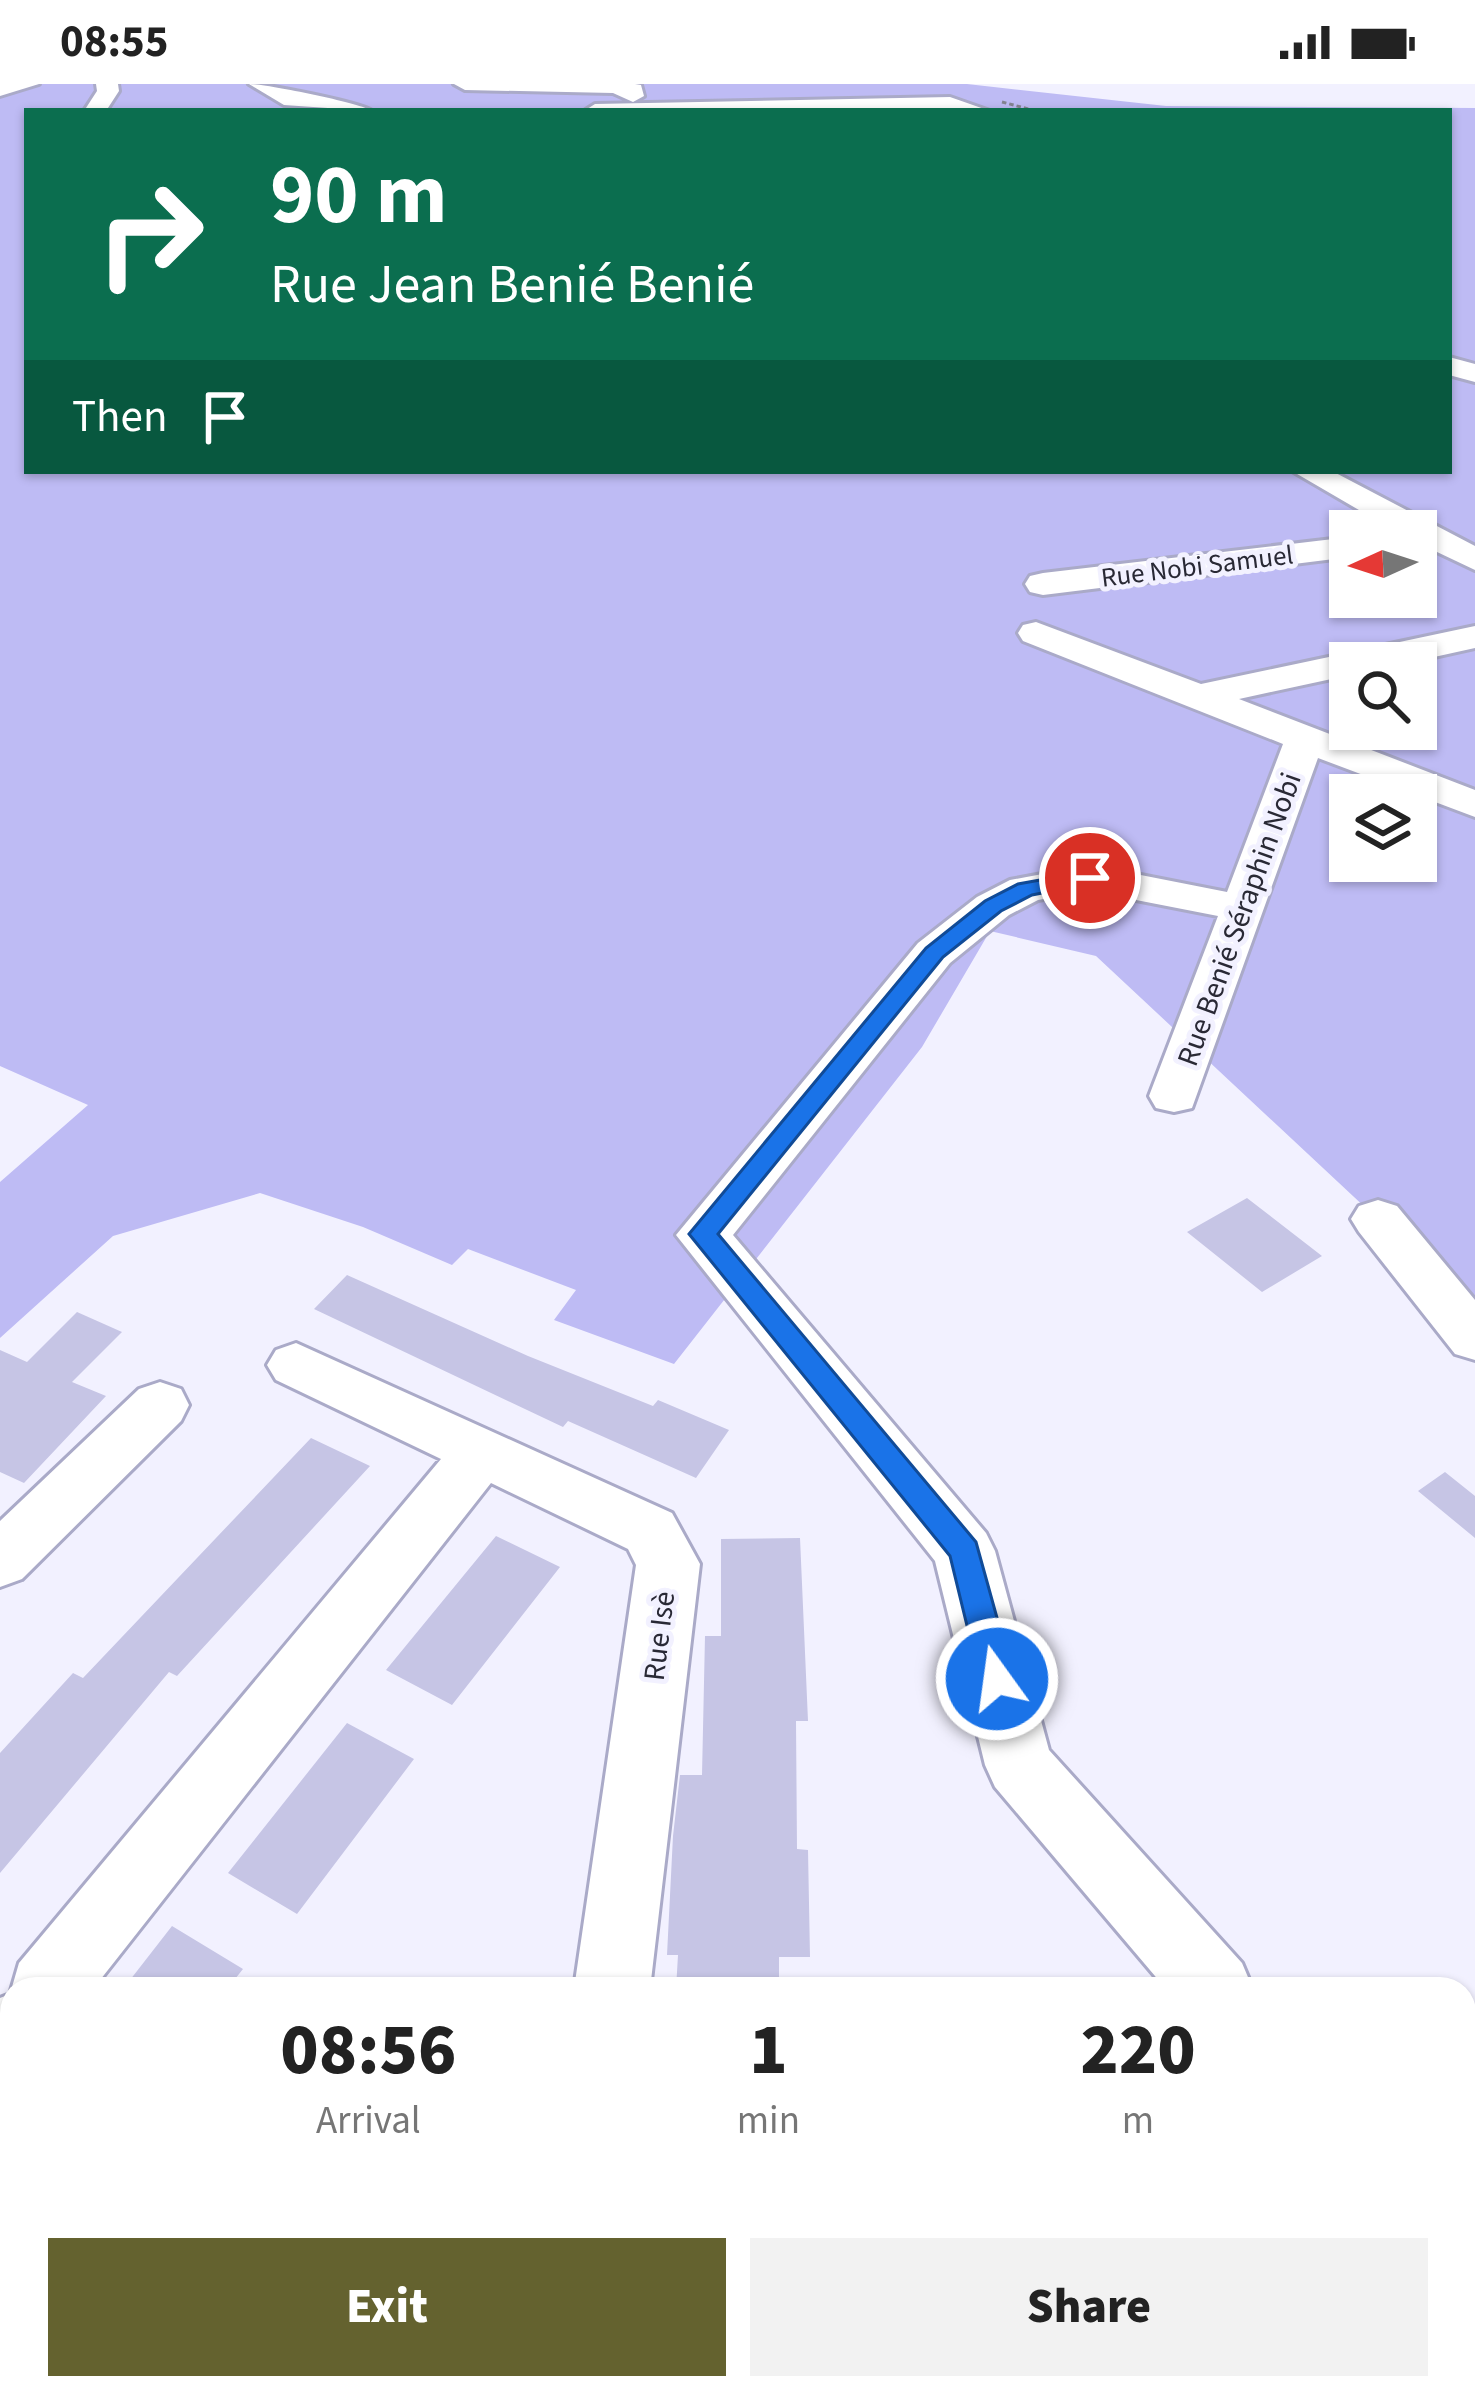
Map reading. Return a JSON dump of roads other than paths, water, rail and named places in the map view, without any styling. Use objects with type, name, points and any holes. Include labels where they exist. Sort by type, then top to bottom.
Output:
[{"type":"street","points":[[0,90],[28,84]]},
{"type":"street","points":[[260,84],[284,99],[342,108]]},
{"type":"street","points":[[465,84],[613,87],[633,90],[634,108]]},
{"type":"street","points":[[769,108],[791,84]]},
{"type":"street","points":[[769,108],[950,104],[967,108]]},
{"type":"street","points":[[1313,474],[1375,510]]},
{"type":"street","points":[[1437,544],[1475,560]]},
{"type":"street","name":"Rue Nobi Samuel","points":[[1043,584],[1329,550]]},
{"type":"street","points":[[1036,633],[1475,806]]},
{"type":"street","points":[[1437,645],[1475,637]]},
{"type":"street","points":[[1194,698],[1329,669]]},
{"type":"street","name":"Rue Benié Séraphin Nobi","points":[[1174,1096],[1304,742]]},
{"type":"street","points":[[1204,1977],[1019,1765],[964,1551],[703,1234],[934,952],[993,906],[1026,889],[1090,878],[1243,908]]},
{"type":"street","points":[[1378,1219],[1475,1339]]},
{"type":"street","name":"Rue Isè","points":[[296,1365],[650,1531],[668,1564],[614,1977]]},
{"type":"street","points":[[0,1562],[160,1405]]},
{"type":"street","points":[[56,1977],[481,1453]]}]
